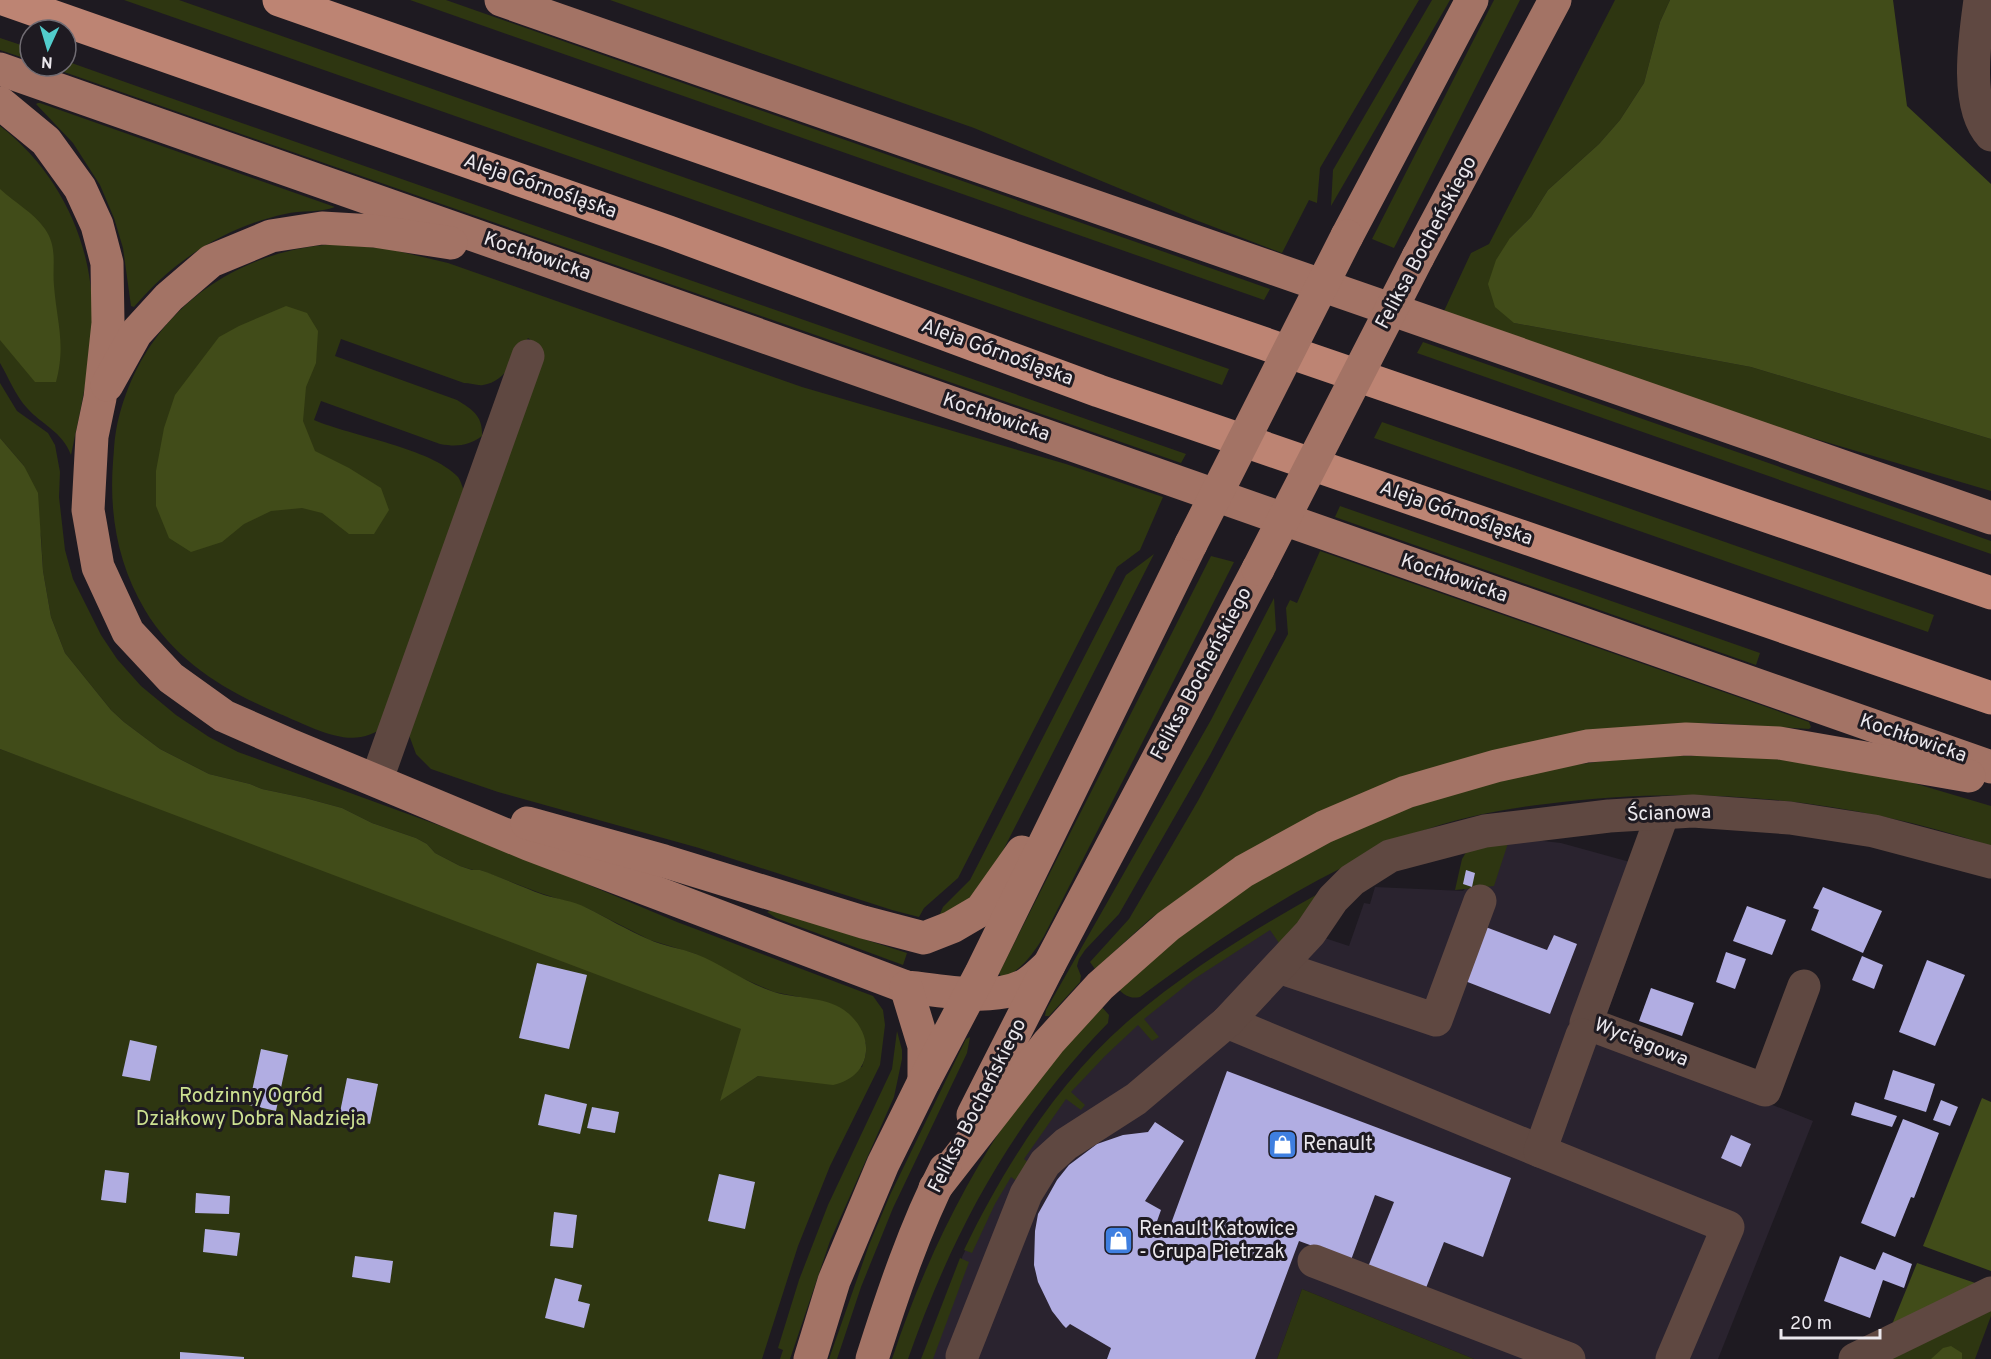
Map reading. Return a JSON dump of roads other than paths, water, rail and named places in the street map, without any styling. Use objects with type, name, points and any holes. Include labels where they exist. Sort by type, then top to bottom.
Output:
[{"type":"highway","name":"Aleja Górnośląska","points":[[6,0],[669,232],[1099,391],[1991,698]]},
{"type":"highway","points":[[279,0],[1165,310],[1991,594]]},
{"type":"main road","points":[[501,0],[1991,518]]},
{"type":"main road","points":[[534,0],[562,21]]},
{"type":"main road","points":[[810,1359],[834,1281],[883,1164],[970,993],[1191,544],[1347,236],[1472,0]]},
{"type":"main road","name":"Feliksa Bocheńskiego","points":[[872,1359],[935,1188],[1418,257],[1555,0]]},
{"type":"main road","name":"Kochłowicka","points":[[0,69],[1991,767]]},
{"type":"main road","points":[[0,103],[46,141],[80,188],[97,225],[107,263],[108,322],[100,398],[92,436],[88,510],[98,567],[128,632],[171,678],[224,716],[290,745],[528,844],[906,987],[999,994],[1024,986],[1049,965]]},
{"type":"main road","points":[[100,398],[136,333],[169,297],[211,261],[271,236],[322,228],[374,231],[538,257]]},
{"type":"main road","points":[[935,1188],[1048,1042],[1100,986],[1168,926],[1244,871],[1324,827],[1406,792],[1496,766],[1587,746],[1686,739],[1779,743],[1991,779]]},
{"type":"main road","points":[[290,745],[472,808],[664,861],[863,922],[924,938],[952,927],[981,910],[1077,774]]},
{"type":"main road","points":[[906,987],[924,1046],[924,1081]]},
{"type":"lane","points":[[1980,0],[1975,31],[1974,90],[1977,112],[1991,135]]},
{"type":"lane","points":[[378,776],[528,356]]},
{"type":"lane","name":"Ścianowa","points":[[965,1358],[1026,1194],[1046,1163],[1066,1144],[1136,1100],[1227,1022],[1310,933],[1333,899],[1353,880],[1390,856],[1485,831],[1610,816],[1693,811],[1790,818],[1874,831],[1991,862]]},
{"type":"lane","name":"Wyciągowa","points":[[1662,813],[1586,1023],[1765,1090],[1803,986]]},
{"type":"lane","points":[[1279,967],[1436,1020],[1480,902]]},
{"type":"lane","points":[[1227,1022],[1728,1227],[1672,1359]]},
{"type":"lane","name":"Wyciągowa","points":[[1540,1151],[1582,1035]]},
{"type":"lane","points":[[1314,1262],[1569,1359]]},
{"type":"lane","points":[[1855,1359],[1991,1293]]},
{"type":"place","name":"Renault","points":[[1282,1145]]},
{"type":"place","name":"Renault Katowice - Grupa Pietrzak","points":[[1118,1241]]},
{"type":"park label","name":"Rodzinny Ogród Działkowy Dobra Nadzieja","points":[[251,1108]]}]
